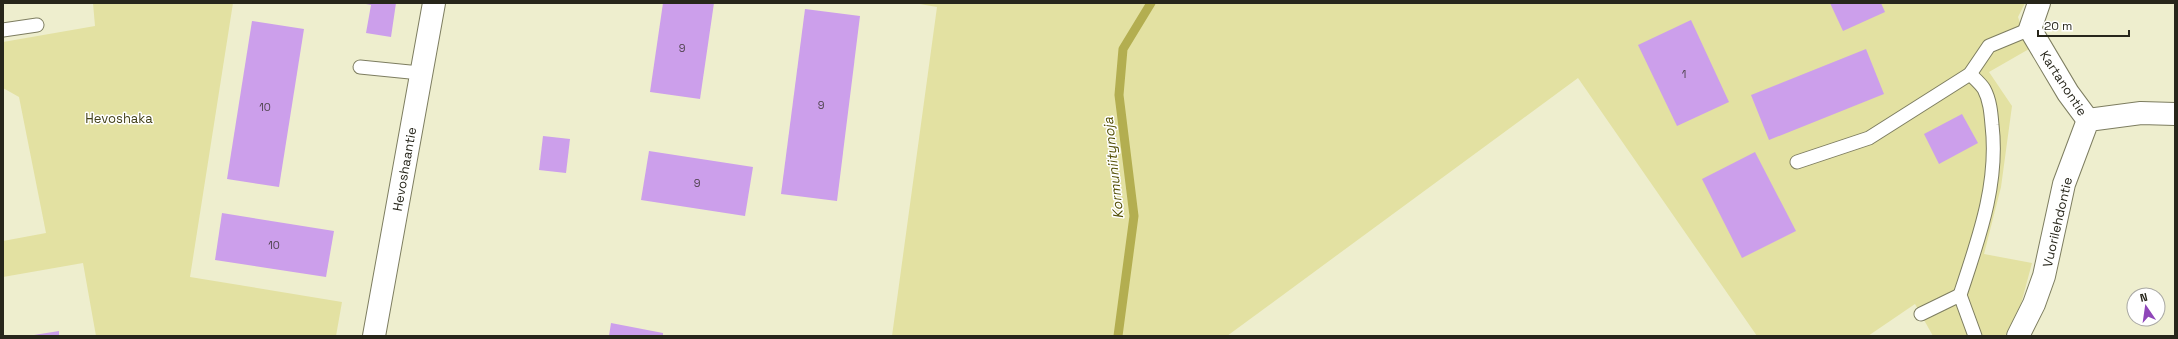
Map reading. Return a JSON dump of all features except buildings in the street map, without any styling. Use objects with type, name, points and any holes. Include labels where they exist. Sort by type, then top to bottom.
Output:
[{"type":"street","name":"Hevoshaantie","points":[[374,336],[434,3]]},
{"type":"street","points":[[2030,29],[2039,3]]},
{"type":"street","name":"Kartanontie","points":[[2030,29],[2068,93],[2088,120]]},
{"type":"street","points":[[2088,120],[2141,113],[2175,114]]},
{"type":"street","name":"Vuorilehdontie","points":[[2018,336],[2034,304],[2044,276],[2064,184],[2088,120]]},
{"type":"lane","points":[[3,30],[38,25]]},
{"type":"lane","points":[[1797,162],[1869,138],[1970,74],[1989,46],[2030,29]]},
{"type":"lane","points":[[360,67],[420,74]]},
{"type":"lane","points":[[1970,74],[1984,88],[1991,109],[1995,148],[1992,184],[1976,246],[1960,295],[1975,336]]},
{"type":"lane","points":[[1921,314],[1960,295]]},
{"type":"green space","name":"Hevoshaka","points":[[93,3],[233,3],[190,277],[342,302],[336,336],[96,336],[83,263],[3,277],[3,241],[46,233],[19,97],[3,88],[3,42],[95,26]]},
{"type":"green space","points":[[914,3],[2025,3],[2018,17],[2029,49],[1989,72],[2012,106],[2001,187],[1984,254],[2032,263],[2021,304],[2005,336],[1933,336],[1915,304],[1868,336],[1757,336],[1578,78],[1227,336],[892,336],[937,7]]},
{"type":"waterway","name":"Kormuniitynoja","points":[[1118,336],[1134,216],[1119,95],[1123,49],[1151,3]]}]
